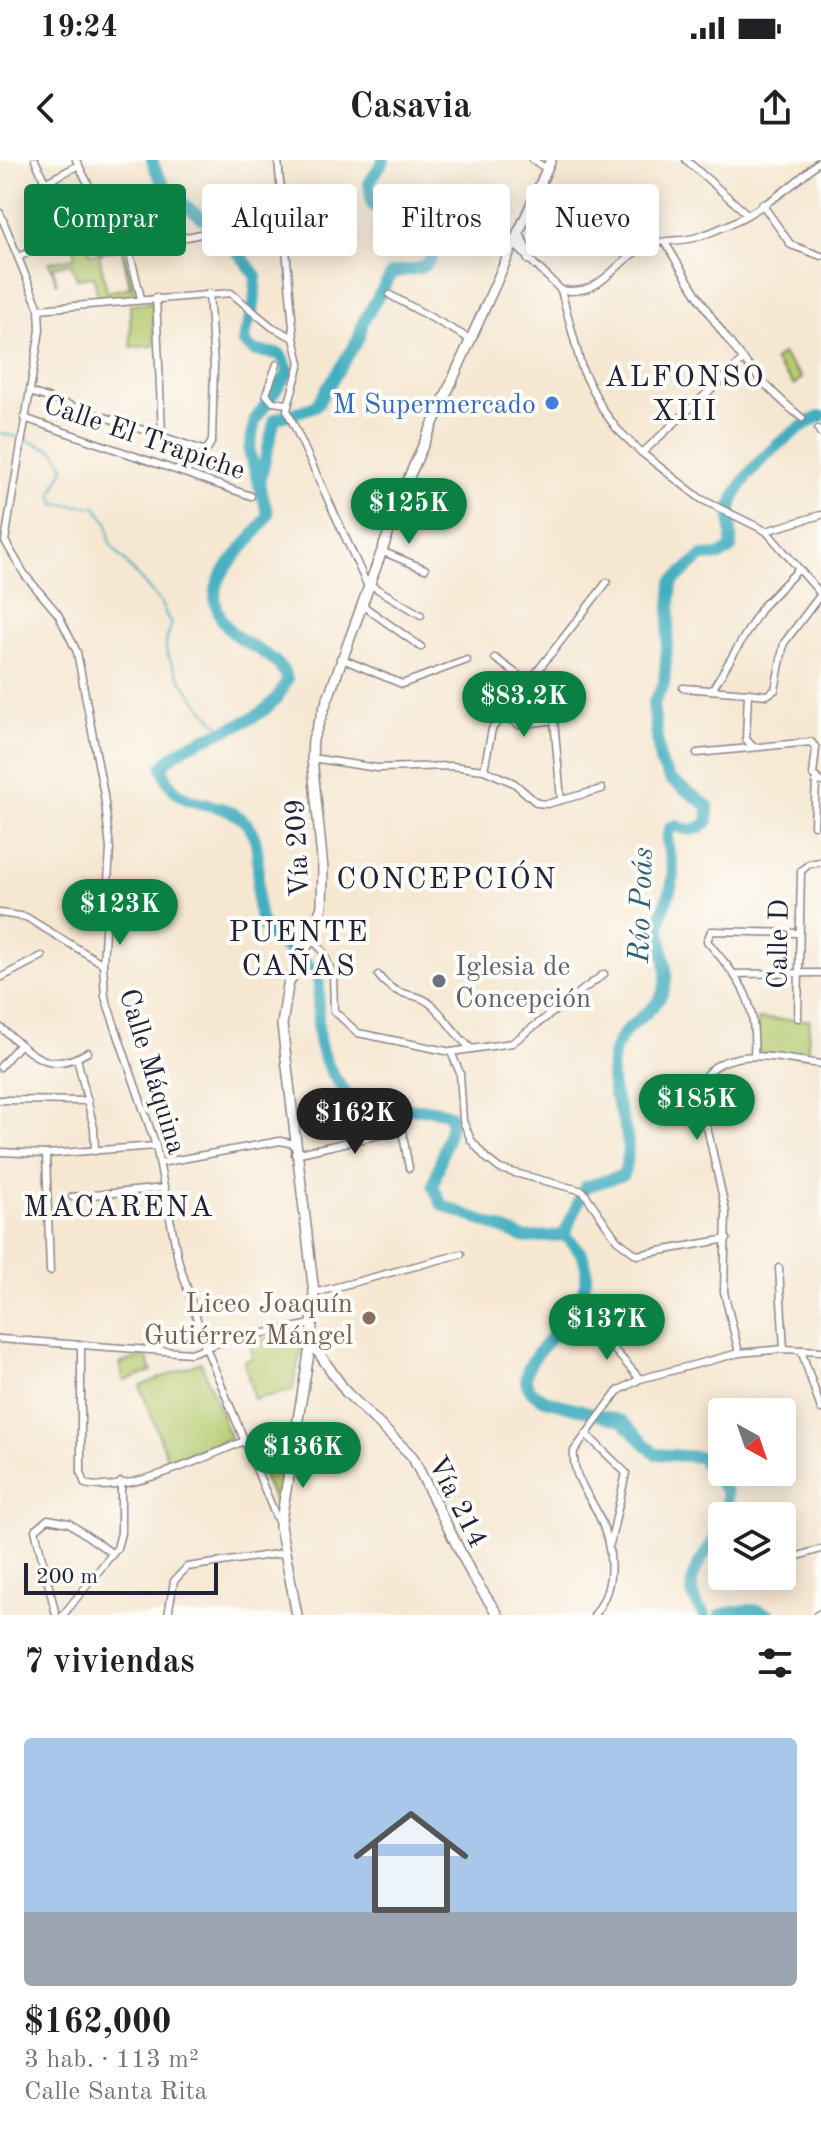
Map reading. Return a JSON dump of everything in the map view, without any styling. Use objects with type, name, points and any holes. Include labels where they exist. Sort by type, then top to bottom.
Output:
[{"type":"main road","name":"Vía 209","points":[[297,1615],[280,1526],[311,1342],[314,1293],[294,1149],[282,1025],[288,985],[311,938],[322,906],[323,869],[312,758],[316,724],[409,477],[549,164]]},
{"type":"main road","points":[[518,232],[529,259]]},
{"type":"main road","name":"Vía 214","points":[[311,1342],[324,1363],[368,1416],[412,1456],[473,1577],[498,1615]]},
{"type":"main road","points":[[306,1371],[324,1363]]},
{"type":"street","points":[[19,257],[68,233],[35,160]]},
{"type":"street","points":[[278,160],[294,338],[300,363],[287,407],[368,586],[421,615]]},
{"type":"street","points":[[533,160],[549,164]]},
{"type":"street","points":[[686,160],[746,213]]},
{"type":"street","points":[[561,290],[589,289],[642,247],[704,235],[796,183],[820,160]]},
{"type":"street","points":[[46,182],[77,163],[88,184]]},
{"type":"street","points":[[762,204],[791,245],[821,256]]},
{"type":"street","points":[[0,213],[39,309],[141,298],[231,293],[257,316],[294,338]]},
{"type":"street","points":[[665,242],[711,320],[781,402],[802,418]]},
{"type":"street","points":[[513,243],[561,290],[582,369],[591,390],[617,429],[642,453],[701,499],[766,531],[821,594],[784,643],[775,690],[767,695],[683,688]]},
{"type":"street","points":[[130,256],[141,298]]},
{"type":"street","points":[[30,392],[162,434],[203,452],[212,444],[214,366],[209,293]]},
{"type":"street","points":[[390,295],[470,339]]},
{"type":"street","points":[[156,297],[162,434]]},
{"type":"street","name":"Calle Máquina","points":[[39,309],[38,359],[21,434],[8,524],[8,551],[52,605],[77,652],[104,795],[110,849],[103,964],[105,997],[156,1146],[178,1259],[206,1348],[280,1526]]},
{"type":"street","points":[[642,453],[744,359]]},
{"type":"street","points":[[277,364],[266,394],[273,402],[287,407]]},
{"type":"street","name":"Calle El Trapiche","points":[[24,418],[251,496]]},
{"type":"street","points":[[766,531],[821,515]]},
{"type":"street","points":[[0,522],[8,524]]},
{"type":"street","points":[[381,551],[425,569]]},
{"type":"street","points":[[712,690],[762,607],[799,569]]},
{"type":"street","points":[[484,770],[492,729],[607,582]]},
{"type":"street","points":[[362,605],[421,647]]},
{"type":"street","points":[[340,658],[402,684],[467,660]]},
{"type":"street","points":[[495,658],[529,683]]},
{"type":"street","points":[[748,693],[746,739],[752,746]]},
{"type":"street","points":[[503,715],[519,725],[554,720],[561,800]]},
{"type":"street","points":[[697,753],[752,746],[814,744],[813,775],[818,781],[814,825]]},
{"type":"street","points":[[312,758],[377,768],[452,766],[484,770],[514,783],[537,803],[602,789]]},
{"type":"street","name":"Calle D","points":[[798,1018],[801,871],[809,864],[821,862]]},
{"type":"street","points":[[0,913],[26,917],[103,964]]},
{"type":"street","points":[[754,1056],[755,1014],[750,998],[707,941],[711,931],[798,933]]},
{"type":"street","points":[[311,938],[322,950],[333,974],[331,993],[334,1011],[346,1025],[358,1033],[451,1052],[512,1043],[604,974]]},
{"type":"street","points":[[0,978],[42,956]]},
{"type":"street","points":[[734,974],[821,973]]},
{"type":"street","points":[[378,975],[394,992],[433,1006],[453,1035],[473,1050]]},
{"type":"street","points":[[0,1027],[51,1064],[88,1052]]},
{"type":"street","points":[[0,1067],[20,1044]]},
{"type":"street","points":[[451,1052],[460,1073],[467,1131],[486,1158],[500,1169],[575,1188],[589,1196],[598,1215],[617,1240],[637,1255],[727,1239]]},
{"type":"street","points":[[739,1353],[724,1292],[727,1239],[713,1144],[698,1087],[712,1068],[725,1059],[754,1056],[821,1064]]},
{"type":"street","points":[[77,1058],[88,1101],[95,1151]]},
{"type":"street","points":[[0,1100],[88,1101]]},
{"type":"street","points":[[160,1163],[280,1141],[294,1149],[402,1130],[409,1168]]},
{"type":"street","points":[[0,1152],[46,1154],[156,1146]]},
{"type":"street","points":[[46,1154],[50,1271]]},
{"type":"street","points":[[72,1197],[165,1188]]},
{"type":"street","points":[[314,1293],[461,1254]]},
{"type":"street","points":[[779,1268],[784,1349]]},
{"type":"street","points":[[0,1339],[191,1353],[223,1341],[312,1324]]},
{"type":"street","points":[[595,1328],[640,1379]]},
{"type":"street","points":[[81,1345],[82,1479],[92,1486],[171,1472],[244,1441]]},
{"type":"street","points":[[609,1546],[598,1515],[573,1465],[574,1451],[611,1400],[626,1385],[739,1353],[784,1349],[821,1351]]},
{"type":"street","points":[[801,1350],[821,1409]]},
{"type":"street","points":[[586,1434],[626,1473],[609,1546],[610,1585],[594,1615]]},
{"type":"street","points":[[252,1457],[294,1449]]},
{"type":"street","points":[[63,1615],[113,1554],[121,1533],[121,1482]]},
{"type":"street","points":[[56,1615],[40,1558],[35,1530],[38,1525],[48,1519],[69,1523],[113,1554]]},
{"type":"street","points":[[796,1557],[821,1549]]},
{"type":"street","points":[[168,1615],[174,1581],[187,1567],[284,1553]]},
{"type":"green space","points":[[99,256],[107,292],[130,287],[125,256],[136,296],[98,300],[94,276],[77,279],[71,263],[53,267],[57,284],[49,262]]},
{"type":"green space","points":[[153,302],[154,346],[131,347],[130,305]]},
{"type":"green space","points":[[782,354],[802,378],[794,385],[774,361]]},
{"type":"green space","points":[[758,1019],[810,1020],[807,1056],[758,1053]]},
{"type":"green space","points":[[306,1330],[292,1391],[254,1399],[244,1361],[253,1358],[250,1342]]},
{"type":"green space","points":[[140,1357],[147,1358],[152,1371],[124,1381],[119,1364]]},
{"type":"green space","points":[[201,1362],[230,1438],[169,1462],[140,1386]]},
{"type":"green space","points":[[286,1455],[276,1505],[256,1461]]},
{"type":"waterway","points":[[152,160],[169,191],[226,239],[256,276],[254,305],[243,341],[254,351],[280,354],[289,371],[255,420],[249,451],[268,514],[226,569],[215,592],[221,619],[230,630],[273,659],[287,679],[277,697],[264,710],[192,744],[162,767],[177,793],[187,799],[232,812],[250,828],[257,850],[258,908],[262,922],[268,933],[304,961],[318,980],[320,1044],[325,1061],[347,1094],[377,1108],[424,1109],[450,1115],[451,1125],[433,1186],[442,1205],[525,1238],[564,1235]]},
{"type":"waterway","points":[[259,484],[275,419],[316,406],[359,338],[363,322],[392,273],[421,267],[433,254],[411,224],[372,205],[369,183],[384,160]]},
{"type":"waterway","name":"Río Poás","points":[[564,1235],[585,1187],[623,1175],[628,1143],[612,1079],[615,1049],[620,1038],[659,999],[666,982],[660,923],[673,881],[667,840],[670,828],[677,826],[693,830],[708,821],[708,806],[670,779],[660,762],[653,704],[664,684],[672,582],[702,556],[721,555],[731,548],[731,510],[743,482],[781,442],[821,416]]},
{"type":"waterway","points":[[0,433],[18,437]]},
{"type":"waterway","points":[[24,439],[55,451],[64,467],[52,494],[55,504],[96,507],[108,524],[110,544],[160,602],[171,625],[166,647],[176,671],[200,705],[226,732]]},
{"type":"waterway","points":[[564,1235],[583,1256],[586,1281],[578,1302],[534,1358],[527,1374],[529,1388],[545,1400],[622,1421],[655,1454],[700,1457],[727,1492],[727,1502]]},
{"type":"waterway","points":[[705,1615],[696,1603],[692,1581],[708,1549]]},
{"type":"waterway","points":[[720,1615],[752,1610],[770,1615]]},
{"type":"place","name":"M Supermercado","points":[[552,403]]},
{"type":"place","name":"Iglesia de Concepción","points":[[439,981]]},
{"type":"place","name":"Liceo Joaquín Gutiérrez Mángel","points":[[369,1318]]},
{"type":"district","name":"ALFONSO XIII","points":[[685,393]]},
{"type":"district","name":"CONCEPCIÓN","points":[[447,878]]},
{"type":"district","name":"PUENTE CAÑAS","points":[[299,948]]},
{"type":"district","name":"MACARENA","points":[[119,1206]]}]
